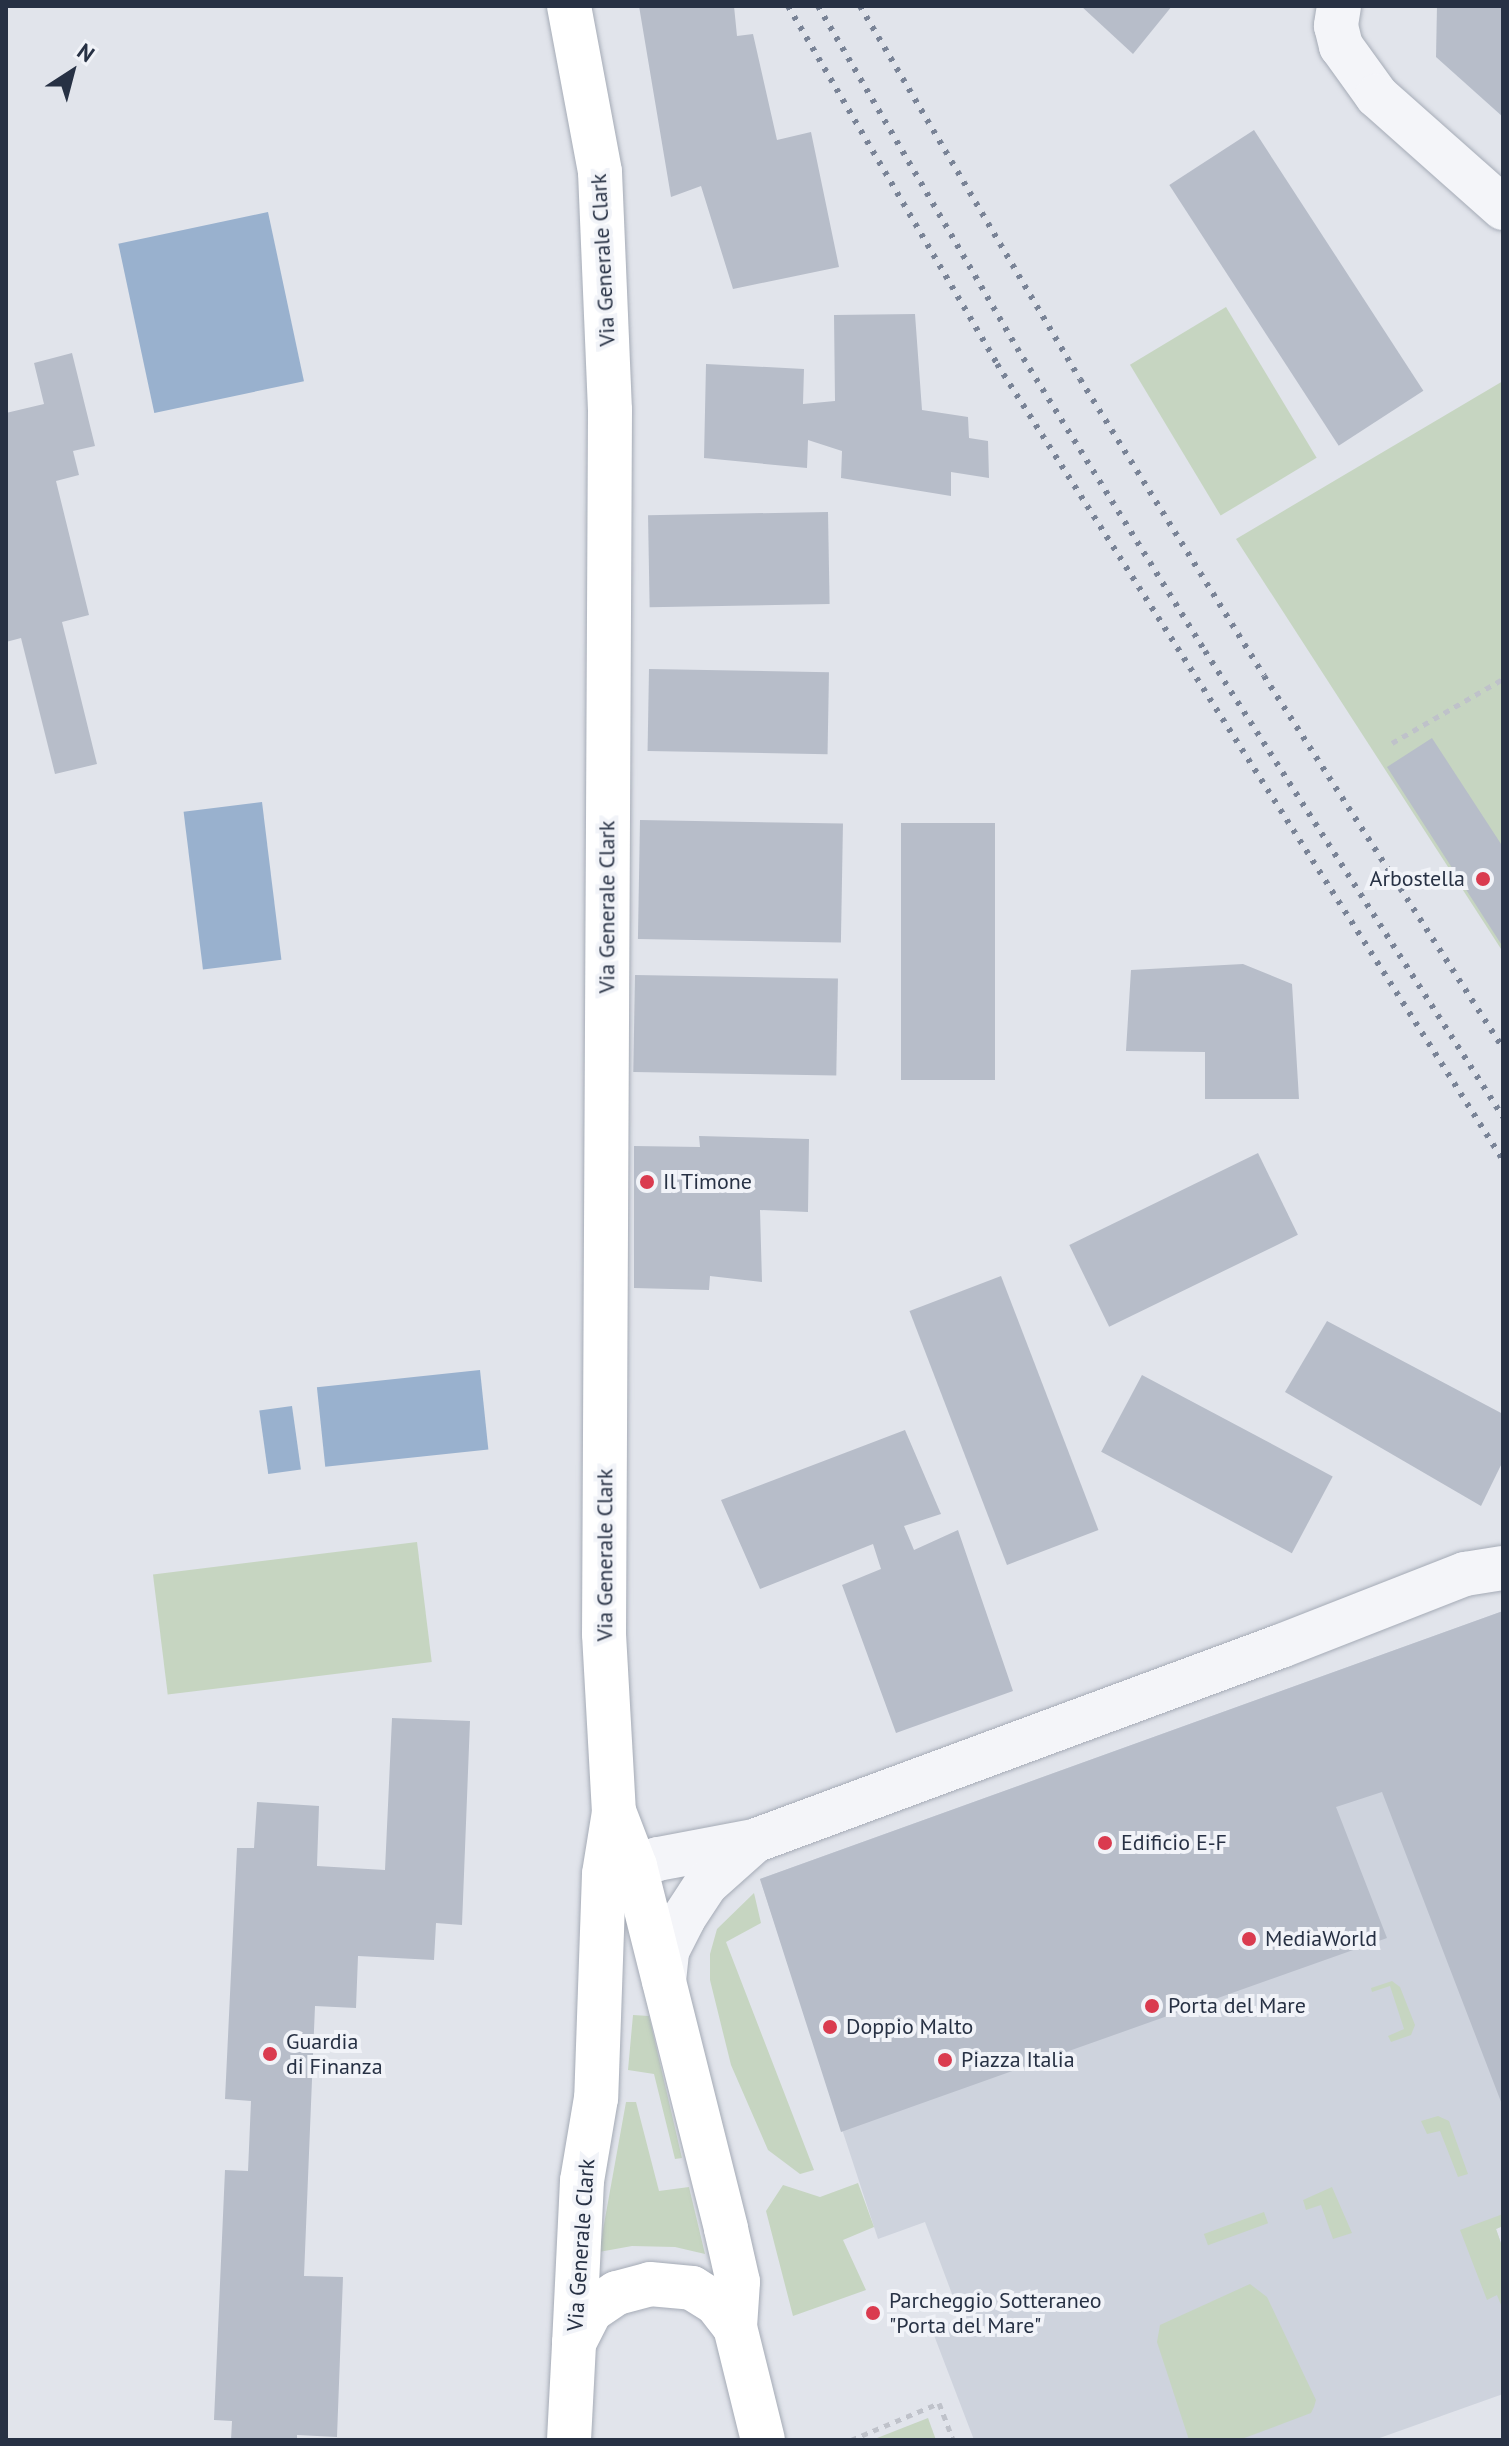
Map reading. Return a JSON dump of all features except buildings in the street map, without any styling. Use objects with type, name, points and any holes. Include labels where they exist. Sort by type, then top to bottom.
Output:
[{"type":"main road","name":"Via Generale Clark","points":[[569,6],[600,172],[610,410],[604,1634],[619,1878],[596,2098],[582,2181],[569,2440]]},
{"type":"main road","name":"Via Generale Clark","points":[[619,1878],[664,1981],[738,2282],[735,2327]]},
{"type":"main road","points":[[574,2343],[590,2311],[617,2293],[650,2284],[692,2288],[716,2303],[735,2327],[763,2440]]},
{"type":"street","points":[[1330,13],[1341,46],[1377,96],[1503,208]]},
{"type":"street","points":[[619,1878],[754,1841],[1281,1646],[1465,1574],[1503,1568]]},
{"type":"street","points":[[664,1981],[667,1951],[683,1919],[706,1884],[754,1841]]},
{"type":"path","points":[[1392,743],[1503,679]]},
{"type":"path","points":[[851,2440],[939,2403],[953,2440]]},
{"type":"shaded area","name":"Porta del Mare","points":[[1503,1611],[1503,2226],[1496,2229],[1503,2249],[1503,2394],[1374,2440],[974,2440],[932,2330],[961,2318],[925,2222],[878,2239],[760,1879]]},
{"type":"green space","points":[[1226,307],[1317,458],[1221,516],[1130,365]]},
{"type":"green space","name":"Arbostella","points":[[1503,381],[1503,952],[1236,539]]},
{"type":"green space","points":[[417,1542],[432,1662],[168,1695],[153,1574]]},
{"type":"green space","points":[[754,1893],[761,1923],[726,1942],[814,2170],[800,2174],[768,2150],[731,2065],[710,1980],[710,1954],[717,1929]]},
{"type":"green space","points":[[1392,1981],[1400,1987],[1415,2025],[1411,2035],[1391,2042],[1388,2036],[1404,2029],[1390,1986],[1372,1992],[1371,1988]]},
{"type":"green space","points":[[633,2015],[649,2016],[682,2158],[675,2159],[654,2074],[628,2070]]},
{"type":"green space","points":[[626,2102],[636,2102],[659,2191],[689,2187],[705,2254],[675,2247],[632,2246],[599,2252]]},
{"type":"green space","points":[[1438,2116],[1449,2121],[1468,2174],[1458,2177],[1440,2131],[1427,2134],[1421,2121]]},
{"type":"green space","points":[[858,2183],[874,2227],[843,2240],[866,2290],[793,2316],[766,2211],[783,2185],[820,2197]]},
{"type":"green space","points":[[1332,2187],[1352,2233],[1333,2239],[1321,2205],[1306,2210],[1303,2200]]},
{"type":"green space","points":[[1264,2212],[1268,2223],[1208,2245],[1204,2234]]},
{"type":"green space","points":[[1503,2214],[1503,2226],[1496,2229],[1503,2249],[1503,2310],[1497,2295],[1487,2300],[1460,2230]]},
{"type":"green space","points":[[1250,2284],[1267,2297],[1316,2400],[1314,2407],[1311,2413],[1239,2440],[1189,2440],[1157,2342],[1160,2325]]},
{"type":"green space","points":[[928,2418],[936,2440],[872,2440]]},
{"type":"water","points":[[268,212],[304,381],[154,413],[118,244]]},
{"type":"water","points":[[262,802],[281,960],[203,969],[184,812]]},
{"type":"water","points":[[480,1370],[488,1450],[325,1467],[317,1387]]},
{"type":"water","points":[[292,1406],[301,1469],[268,1474],[259,1411]]},
{"type":"railway","points":[[788,6],[997,364],[1503,1160]]},
{"type":"railway","points":[[818,6],[1017,348],[1205,651],[1503,1117]]},
{"type":"railway","points":[[860,6],[1080,379],[1264,676],[1503,1048]]},
{"type":"place","name":"Arbostella","points":[[1483,879]]},
{"type":"place","name":"Il Timone","points":[[647,1182]]},
{"type":"place","name":"Edificio E-F","points":[[1105,1843]]},
{"type":"place","name":"MediaWorld","points":[[1249,1939]]},
{"type":"place","name":"Porta del Mare","points":[[1152,2006]]},
{"type":"place","name":"Doppio Malto","points":[[830,2027]]},
{"type":"place","name":"Guardia di Finanza","points":[[270,2054]]},
{"type":"place","name":"Piazza Italia","points":[[945,2060]]},
{"type":"place","name":"Parcheggio Sotteraneo \"Porta del Mare\"","points":[[873,2313]]}]
